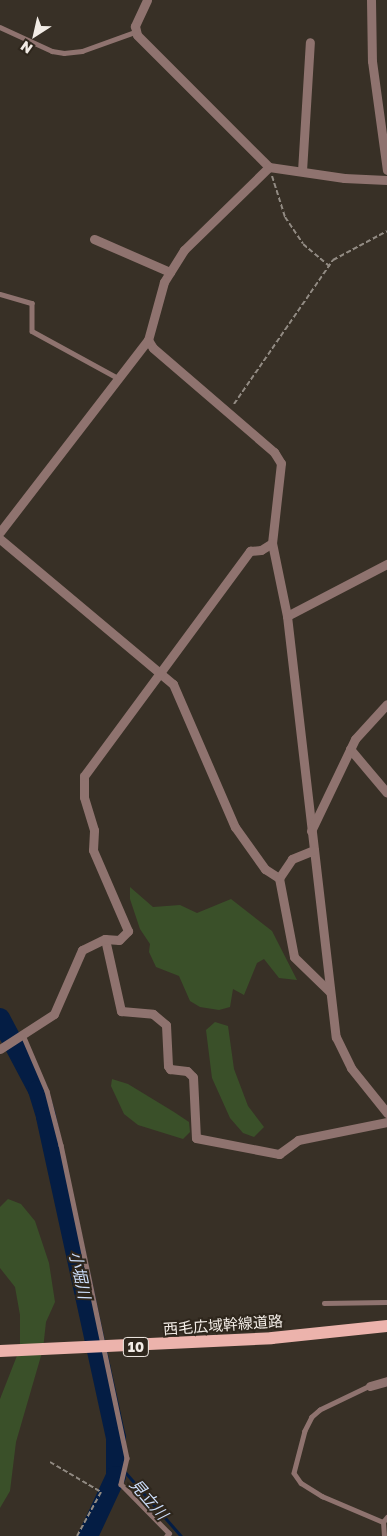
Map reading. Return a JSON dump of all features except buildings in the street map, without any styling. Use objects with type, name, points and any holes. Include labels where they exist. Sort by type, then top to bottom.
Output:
[{"type":"main road","name":"西毛広域幹線道路","points":[[0,1350],[272,1338],[387,1326]]},
{"type":"street","points":[[147,0],[135,32],[269,167],[344,178],[387,180]]},
{"type":"street","points":[[371,0],[372,61],[387,170]]},
{"type":"street","points":[[302,171],[310,42]]},
{"type":"street","points":[[0,532],[148,340],[170,272],[192,242],[269,167]]},
{"type":"street","points":[[94,239],[170,272]]},
{"type":"street","points":[[148,340],[153,348],[279,458],[281,472],[272,543],[287,616],[336,1037],[344,1058],[387,1112]]},
{"type":"street","points":[[0,539],[173,684],[236,827],[265,869],[279,878]]},
{"type":"street","points":[[3,1047],[54,1014],[82,950],[105,939],[119,940],[128,931],[93,850],[94,830],[84,797],[84,776],[250,551],[261,550],[272,543]]},
{"type":"street","points":[[287,616],[387,564]]},
{"type":"street","points":[[311,833],[350,749],[387,704]]},
{"type":"street","points":[[350,749],[387,793]]},
{"type":"street","points":[[314,850],[292,859],[279,878],[294,957],[330,992]]},
{"type":"street","points":[[105,939],[121,1012],[153,1014],[166,1025],[168,1066],[170,1069],[187,1072],[193,1077],[196,1138],[279,1154],[298,1140],[387,1122]]},
{"type":"street","points":[[370,1386],[387,1381]]},
{"type":"lane","points":[[0,27],[52,52],[64,53],[82,52],[135,32]]},
{"type":"lane","points":[[0,294],[32,303],[32,331],[118,378]]},
{"type":"lane","points":[[21,1036],[47,1091],[61,1145],[126,1466],[121,1484],[169,1533],[167,1536]]},
{"type":"lane","points":[[324,1303],[387,1302]]},
{"type":"lane","points":[[370,1386],[320,1410],[312,1417],[305,1431],[294,1473],[302,1483],[322,1496],[383,1522]]},
{"type":"lane","points":[[384,1536],[383,1522],[387,1518]]},
{"type":"path","points":[[269,167],[285,217],[303,244],[330,267]]},
{"type":"path","points":[[228,412],[330,267],[333,260],[387,231]]},
{"type":"path","points":[[50,1462],[101,1492],[77,1536]]},
{"type":"green space","points":[[130,887],[153,907],[180,905],[197,913],[231,899],[272,931],[297,980],[279,978],[264,959],[257,963],[244,995],[233,989],[230,1007],[219,1010],[200,1007],[190,1001],[179,976],[156,967],[149,952],[150,944],[140,929],[130,899]]},
{"type":"green space","points":[[215,1022],[228,1026],[234,1069],[248,1106],[264,1127],[254,1137],[243,1133],[230,1118],[212,1078],[206,1030]]},
{"type":"green space","points":[[112,1079],[128,1084],[189,1122],[190,1132],[183,1139],[138,1125],[124,1114],[111,1086]]},
{"type":"green space","points":[[8,1199],[21,1204],[35,1221],[49,1263],[55,1302],[46,1322],[43,1349],[16,1442],[10,1491],[0,1508],[0,1399],[20,1348],[20,1315],[15,1287],[0,1268],[0,1207]]},
{"type":"waterway","name":"小堀川","points":[[0,1018],[38,1090],[46,1117],[116,1437],[116,1476],[88,1536]]},
{"type":"waterway","name":"見立川","points":[[117,1463],[181,1536]]}]
